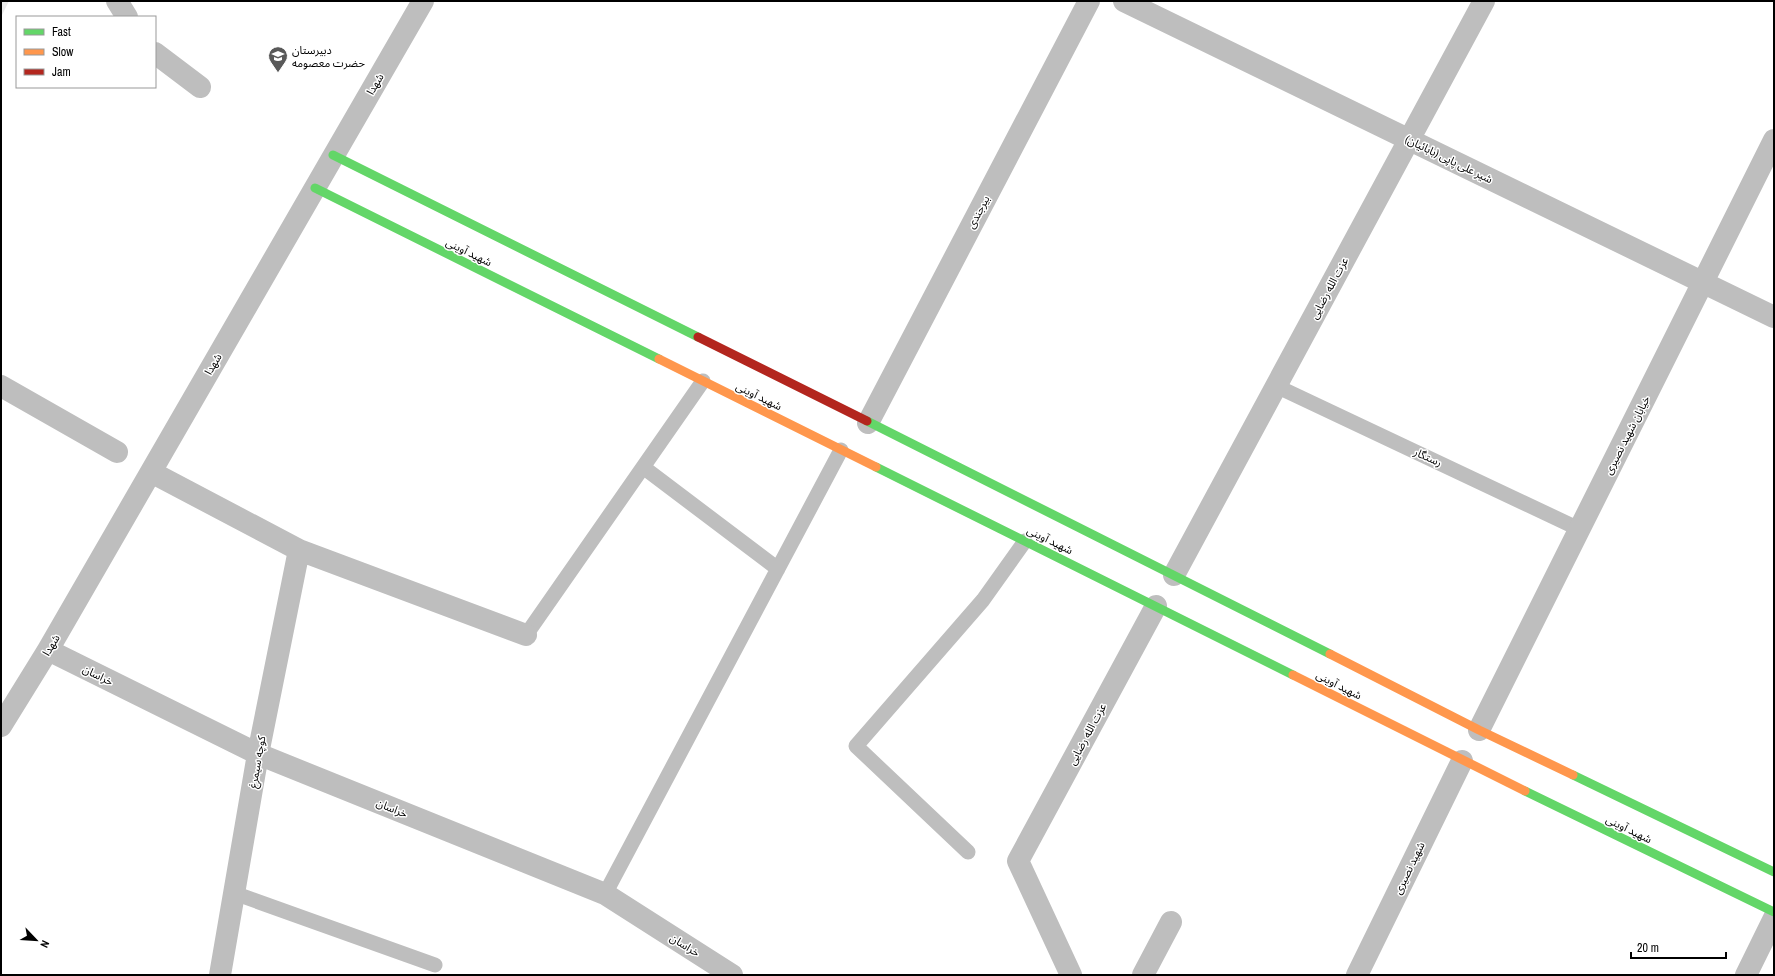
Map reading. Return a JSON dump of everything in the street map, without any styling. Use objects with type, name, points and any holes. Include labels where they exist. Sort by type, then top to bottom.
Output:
[{"type":"street","points":[[117,1],[126,16]]},
{"type":"street","name":"شهدا","points":[[1,726],[48,650],[423,1]]},
{"type":"street","name":"بیرجندی","points":[[868,423],[1089,1]]},
{"type":"street","name":"شیر علی پاپی (بابائیان)","points":[[1124,1],[1703,282],[1774,318]]},
{"type":"street","name":"عزت الله رضایی","points":[[1174,575],[1484,1]]},
{"type":"street","points":[[156,54],[200,87]]},
{"type":"street","name":"خیابان شهید نصیری","points":[[1479,730],[1774,140]]},
{"type":"street","points":[[333,155],[1174,575],[1479,730],[1774,872]]},
{"type":"street","name":"شهید آوینی","points":[[315,188],[1156,606],[1462,761],[1774,912]]},
{"type":"street","points":[[1,386],[117,452]]},
{"type":"street","points":[[151,472],[299,550],[526,635]]},
{"type":"street","name":"کوچه سیمرغ","points":[[220,975],[258,754],[299,550]]},
{"type":"street","name":"عزت الله رضایی","points":[[1071,975],[1018,861],[1156,606]]},
{"type":"street","name":"خراسان","points":[[48,650],[258,754],[605,894],[732,975]]},
{"type":"street","name":"شهید نصیری","points":[[1357,975],[1462,761]]},
{"type":"street","points":[[1746,975],[1774,918]]},
{"type":"street","points":[[1143,975],[1171,922]]},
{"type":"lane","points":[[526,635],[703,381]]},
{"type":"lane","name":"رستگار","points":[[1276,386],[1579,529]]},
{"type":"lane","points":[[605,894],[841,450]]},
{"type":"lane","points":[[643,467],[778,569]]},
{"type":"lane","points":[[968,852],[856,746],[983,600],[1025,541]]},
{"type":"lane","points":[[234,893],[435,965]]},
{"type":"shaded area","points":[[1,1],[9,1],[1,17]]},
{"type":"traffic: fast","points":[[333,155],[698,337]]},
{"type":"traffic: fast","points":[[315,188],[659,359]]},
{"type":"traffic: fast","points":[[867,421],[1330,654]]},
{"type":"traffic: fast","points":[[876,467],[1293,675]]},
{"type":"traffic: fast","points":[[1573,775],[1774,872]]},
{"type":"traffic: fast","points":[[1525,791],[1774,912]]},
{"type":"traffic: slow","points":[[659,359],[876,467]]},
{"type":"traffic: slow","points":[[1330,654],[1479,730],[1573,775]]},
{"type":"traffic: slow","points":[[1293,675],[1525,791]]},
{"type":"traffic: jam","points":[[698,337],[867,421]]},
{"type":"place","name":"دبیرستان حضرت معصومه","points":[[278,73]]}]
